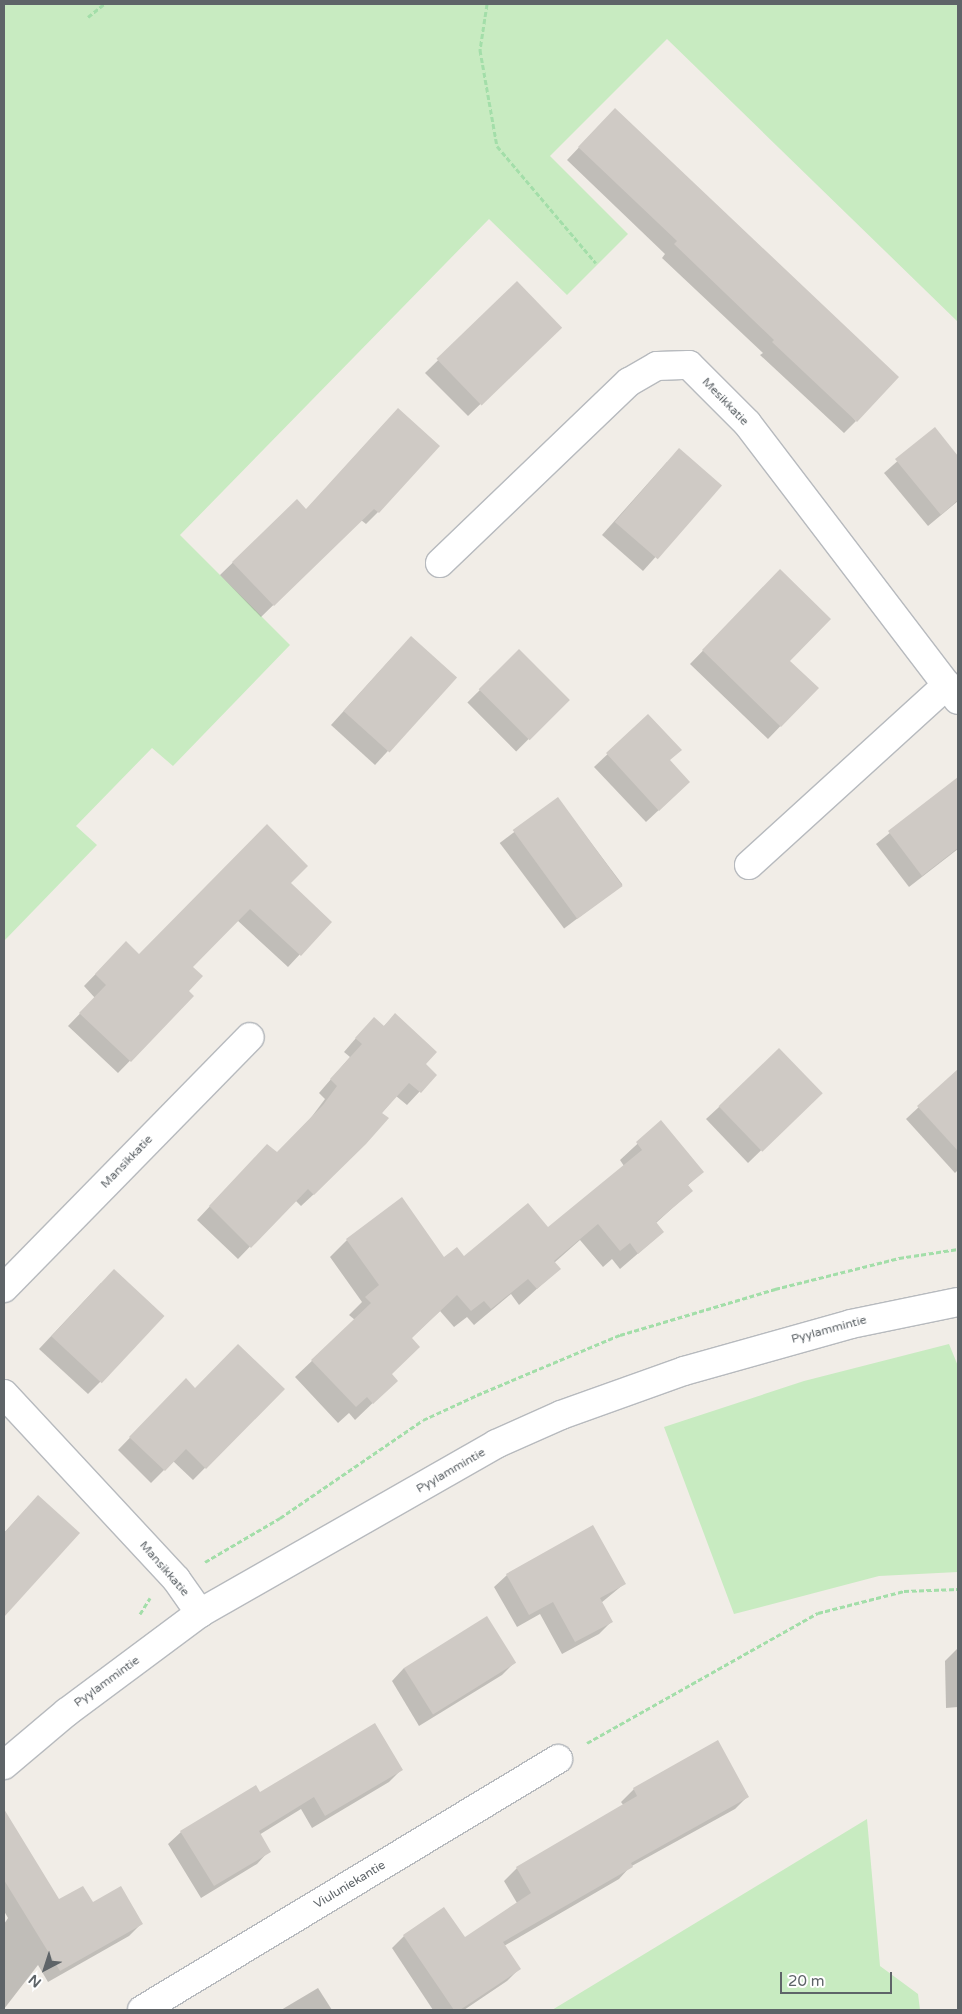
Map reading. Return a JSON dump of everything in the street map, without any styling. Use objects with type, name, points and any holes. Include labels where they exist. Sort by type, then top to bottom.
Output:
[{"type":"street","name":"Mesikkatie","points":[[440,563],[629,382],[658,366],[689,365],[747,423],[952,692]]},
{"type":"street","points":[[749,865],[952,692]]},
{"type":"street","name":"Mansikkatie","points":[[4,1288],[250,1037]]},
{"type":"street","name":"Pyylammintie","points":[[4,1765],[67,1712],[200,1613],[496,1444],[561,1415],[684,1371],[809,1335],[897,1313],[958,1302]]},
{"type":"street","name":"Mansikkatie","points":[[4,1394],[176,1579],[200,1613]]},
{"type":"street","name":"Viuluniekantie","points":[[142,2010],[558,1759]]},
{"type":"path","points":[[88,17],[104,4]]},
{"type":"path","points":[[487,4],[480,50],[497,146],[596,263]]},
{"type":"path","points":[[558,1759],[818,1613],[904,1591],[958,1589]]},
{"type":"green space","points":[[4,4],[958,4],[958,322],[667,39],[550,156],[628,234],[567,295],[489,219],[180,535],[290,645],[173,766],[152,748],[76,826],[97,845],[4,941]]},
{"type":"green space","points":[[949,1344],[958,1366],[958,1572],[879,1576],[734,1614],[664,1427],[804,1381]]},
{"type":"green space","points":[[867,1819],[880,1966],[918,1994],[920,2010],[552,2010]]},
{"type":"building","points":[[615,108],[899,377],[857,422],[772,342],[774,340],[674,244],[677,241],[578,147]]},
{"type":"building","points":[[517,281],[562,328],[482,406],[436,359]]},
{"type":"building","points":[[398,408],[440,446],[379,513],[374,509],[274,606],[232,562],[297,499],[306,509]]},
{"type":"building","points":[[935,427],[958,456],[958,500],[941,515],[895,459]]},
{"type":"building","points":[[679,448],[722,485],[658,559],[615,522]]},
{"type":"building","points":[[780,569],[831,619],[790,661],[819,688],[781,727],[702,650]]},
{"type":"building","points":[[411,636],[457,677],[389,753],[343,711]]},
{"type":"building","points":[[519,649],[570,700],[530,740],[479,689]]},
{"type":"building","points":[[648,714],[682,750],[670,760],[690,782],[659,811],[606,753]]},
{"type":"building","points":[[958,777],[958,848],[922,876],[888,831]]},
{"type":"building","points":[[558,797],[623,886],[577,919],[513,830]]},
{"type":"building","points":[[267,824],[308,866],[291,883],[332,922],[301,956],[250,909],[193,967],[203,976],[189,991],[194,996],[131,1062],[79,1013],[106,985],[95,974],[126,941],[139,954]]},
{"type":"building","points":[[395,1013],[437,1052],[426,1064],[437,1075],[421,1093],[409,1083],[382,1113],[389,1118],[366,1144],[314,1195],[308,1189],[251,1248],[209,1206],[267,1144],[277,1152],[323,1105],[337,1086],[330,1079],[362,1044],[355,1038],[374,1017],[384,1026]]},
{"type":"building","points":[[779,1048],[823,1093],[762,1152],[719,1106]]},
{"type":"building","points":[[958,1069],[958,1151],[917,1106]]},
{"type":"building","points":[[661,1120],[704,1172],[688,1185],[693,1191],[656,1222],[664,1232],[638,1254],[630,1243],[620,1251],[598,1224],[554,1261],[561,1269],[537,1289],[528,1279],[491,1309],[484,1301],[471,1311],[457,1295],[412,1338],[420,1347],[392,1374],[398,1381],[373,1404],[367,1397],[356,1407],[311,1360],[371,1303],[365,1297],[379,1285],[346,1239],[402,1197],[444,1257],[457,1247],[464,1256],[528,1203],[548,1227],[642,1150],[636,1142]]},
{"type":"building","points":[[114,1269],[164,1316],[102,1383],[51,1336]]},
{"type":"building","points":[[238,1344],[285,1389],[206,1469],[186,1449],[165,1471],[129,1437],[186,1378],[195,1388]]},
{"type":"building","points":[[38,1495],[80,1533],[4,1617],[4,1533]]},
{"type":"building","points":[[593,1525],[626,1584],[600,1598],[613,1622],[575,1642],[553,1602],[529,1615],[506,1574]]},
{"type":"building","points":[[487,1616],[516,1663],[433,1715],[404,1668]]},
{"type":"building","points":[[375,1723],[403,1770],[325,1816],[314,1797],[259,1831],[271,1852],[214,1886],[180,1831],[256,1785],[260,1792]]},
{"type":"building","points":[[718,1740],[749,1797],[631,1863],[633,1867],[503,1942],[521,1969],[460,2010],[454,2010],[403,1935],[444,1907],[465,1937],[531,1893],[516,1867],[637,1796],[633,1788]]},
{"type":"building","points":[[4,1809],[59,1899],[83,1886],[93,1902],[121,1886],[143,1924],[60,1971],[4,1880]]}]
